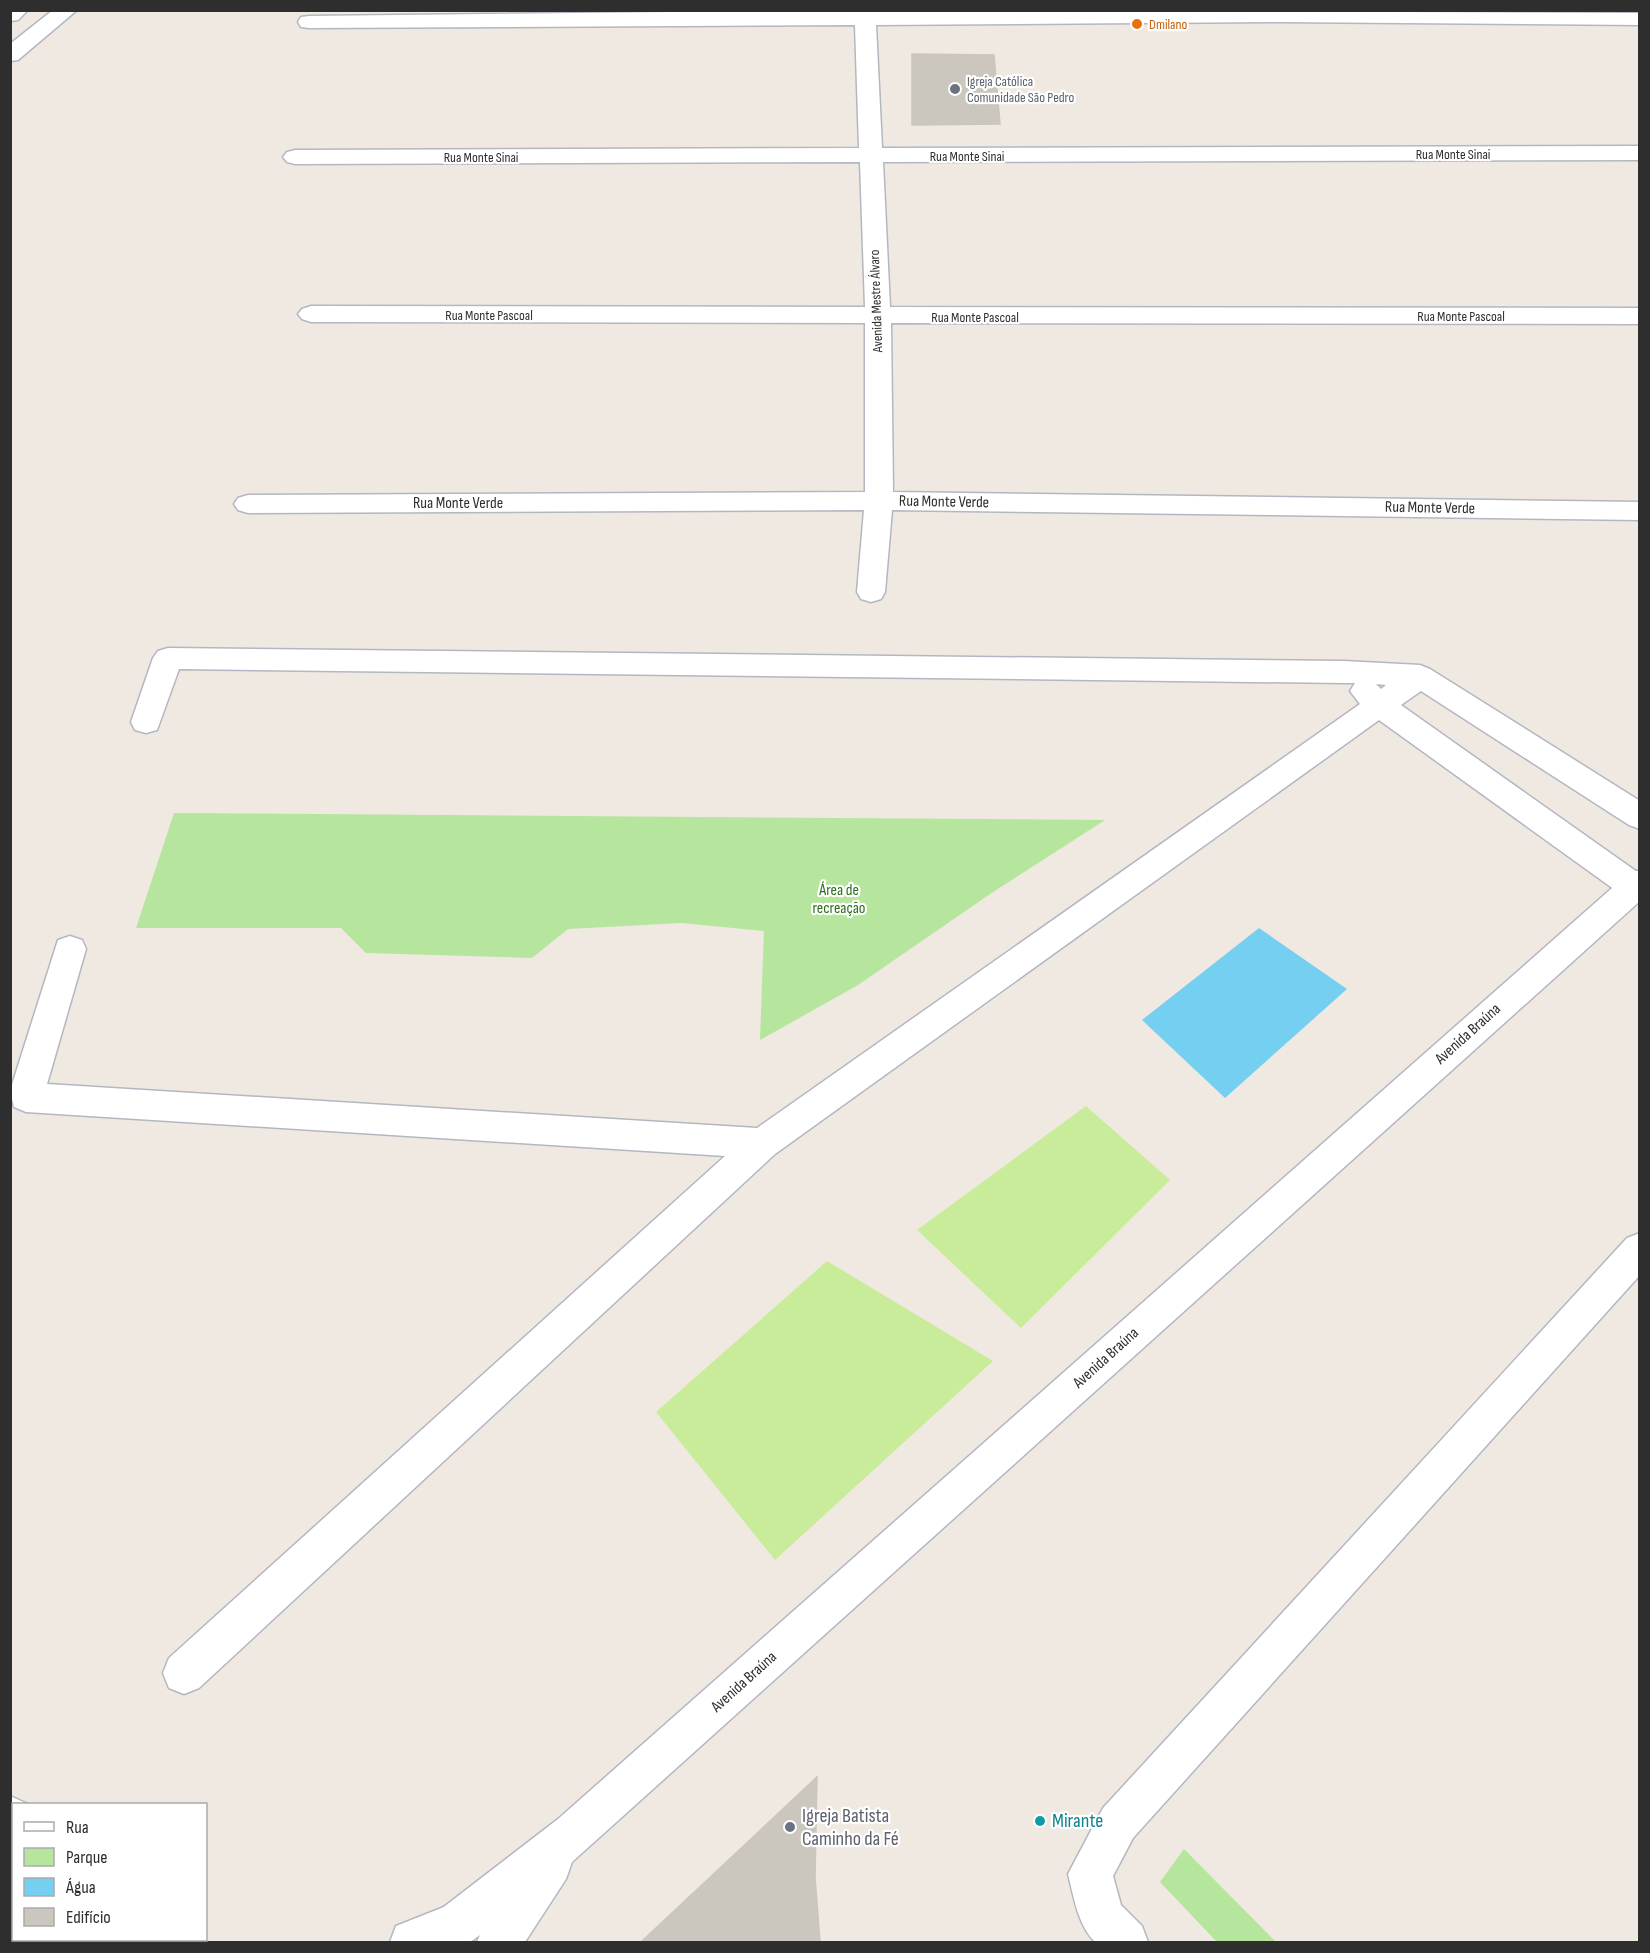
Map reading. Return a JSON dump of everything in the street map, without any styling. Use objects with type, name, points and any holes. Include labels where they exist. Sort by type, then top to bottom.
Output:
[{"type":"street","points":[[10,15],[18,10]]},
{"type":"street","points":[[10,56],[67,10]]},
{"type":"street","points":[[309,22],[865,15],[1277,13],[1640,19]]},
{"type":"street","name":"Avenida Mestre Álvaro","points":[[865,15],[878,317],[879,501],[871,592]]},
{"type":"street","name":"Rua Monte Sinai","points":[[295,157],[1640,153]]},
{"type":"street","name":"Rua Monte Pascoal","points":[[311,314],[878,317],[1640,316]]},
{"type":"street","name":"Rua Monte Verde","points":[[248,504],[879,501],[1640,511]]},
{"type":"street","points":[[146,722],[168,658],[1344,672],[1420,676],[1640,817]]},
{"type":"street","points":[[1344,672],[1381,706],[1638,886]]},
{"type":"street","points":[[184,1673],[763,1143],[1381,706],[1420,676]]},
{"type":"street","name":"Avenida Braúna","points":[[412,1942],[447,1933],[573,1834],[1638,886]]},
{"type":"street","points":[[70,950],[26,1097],[763,1143]]},
{"type":"street","points":[[1126,1942],[1102,1918],[1090,1874],[1118,1823],[1640,1249]]},
{"type":"street","name":"Avenida Braúna","points":[[499,1942],[520,1908],[573,1834]]},
{"type":"green space","name":"Área de recreação","points":[[174,813],[1105,820],[993,892],[858,985],[760,1040],[764,931],[681,923],[568,929],[532,958],[366,953],[341,928],[136,928]]},
{"type":"green space","points":[[1086,1106],[1170,1180],[1021,1328],[917,1230]]},
{"type":"green space","points":[[827,1261],[993,1361],[775,1560],[656,1412]]},
{"type":"green space","points":[[1184,1849],[1276,1942],[1217,1942],[1160,1882]]},
{"type":"water","points":[[1259,928],[1347,989],[1225,1098],[1142,1020]]},
{"type":"building","name":"Igreja Católica Comunidade São Pedro","points":[[912,54],[994,55],[1000,124],[912,125]]},
{"type":"building","name":"Igreja Batista Caminho da Fé","points":[[817,1777],[815,1877],[820,1942],[641,1942]]},
{"type":"place","name":"Dmilano","points":[[1137,24]]},
{"type":"place","name":"Igreja Católica Comunidade São Pedro","points":[[955,89]]},
{"type":"place","name":"Mirante","points":[[1040,1821]]},
{"type":"place","name":"Igreja Batista Caminho da Fé","points":[[790,1827]]}]
